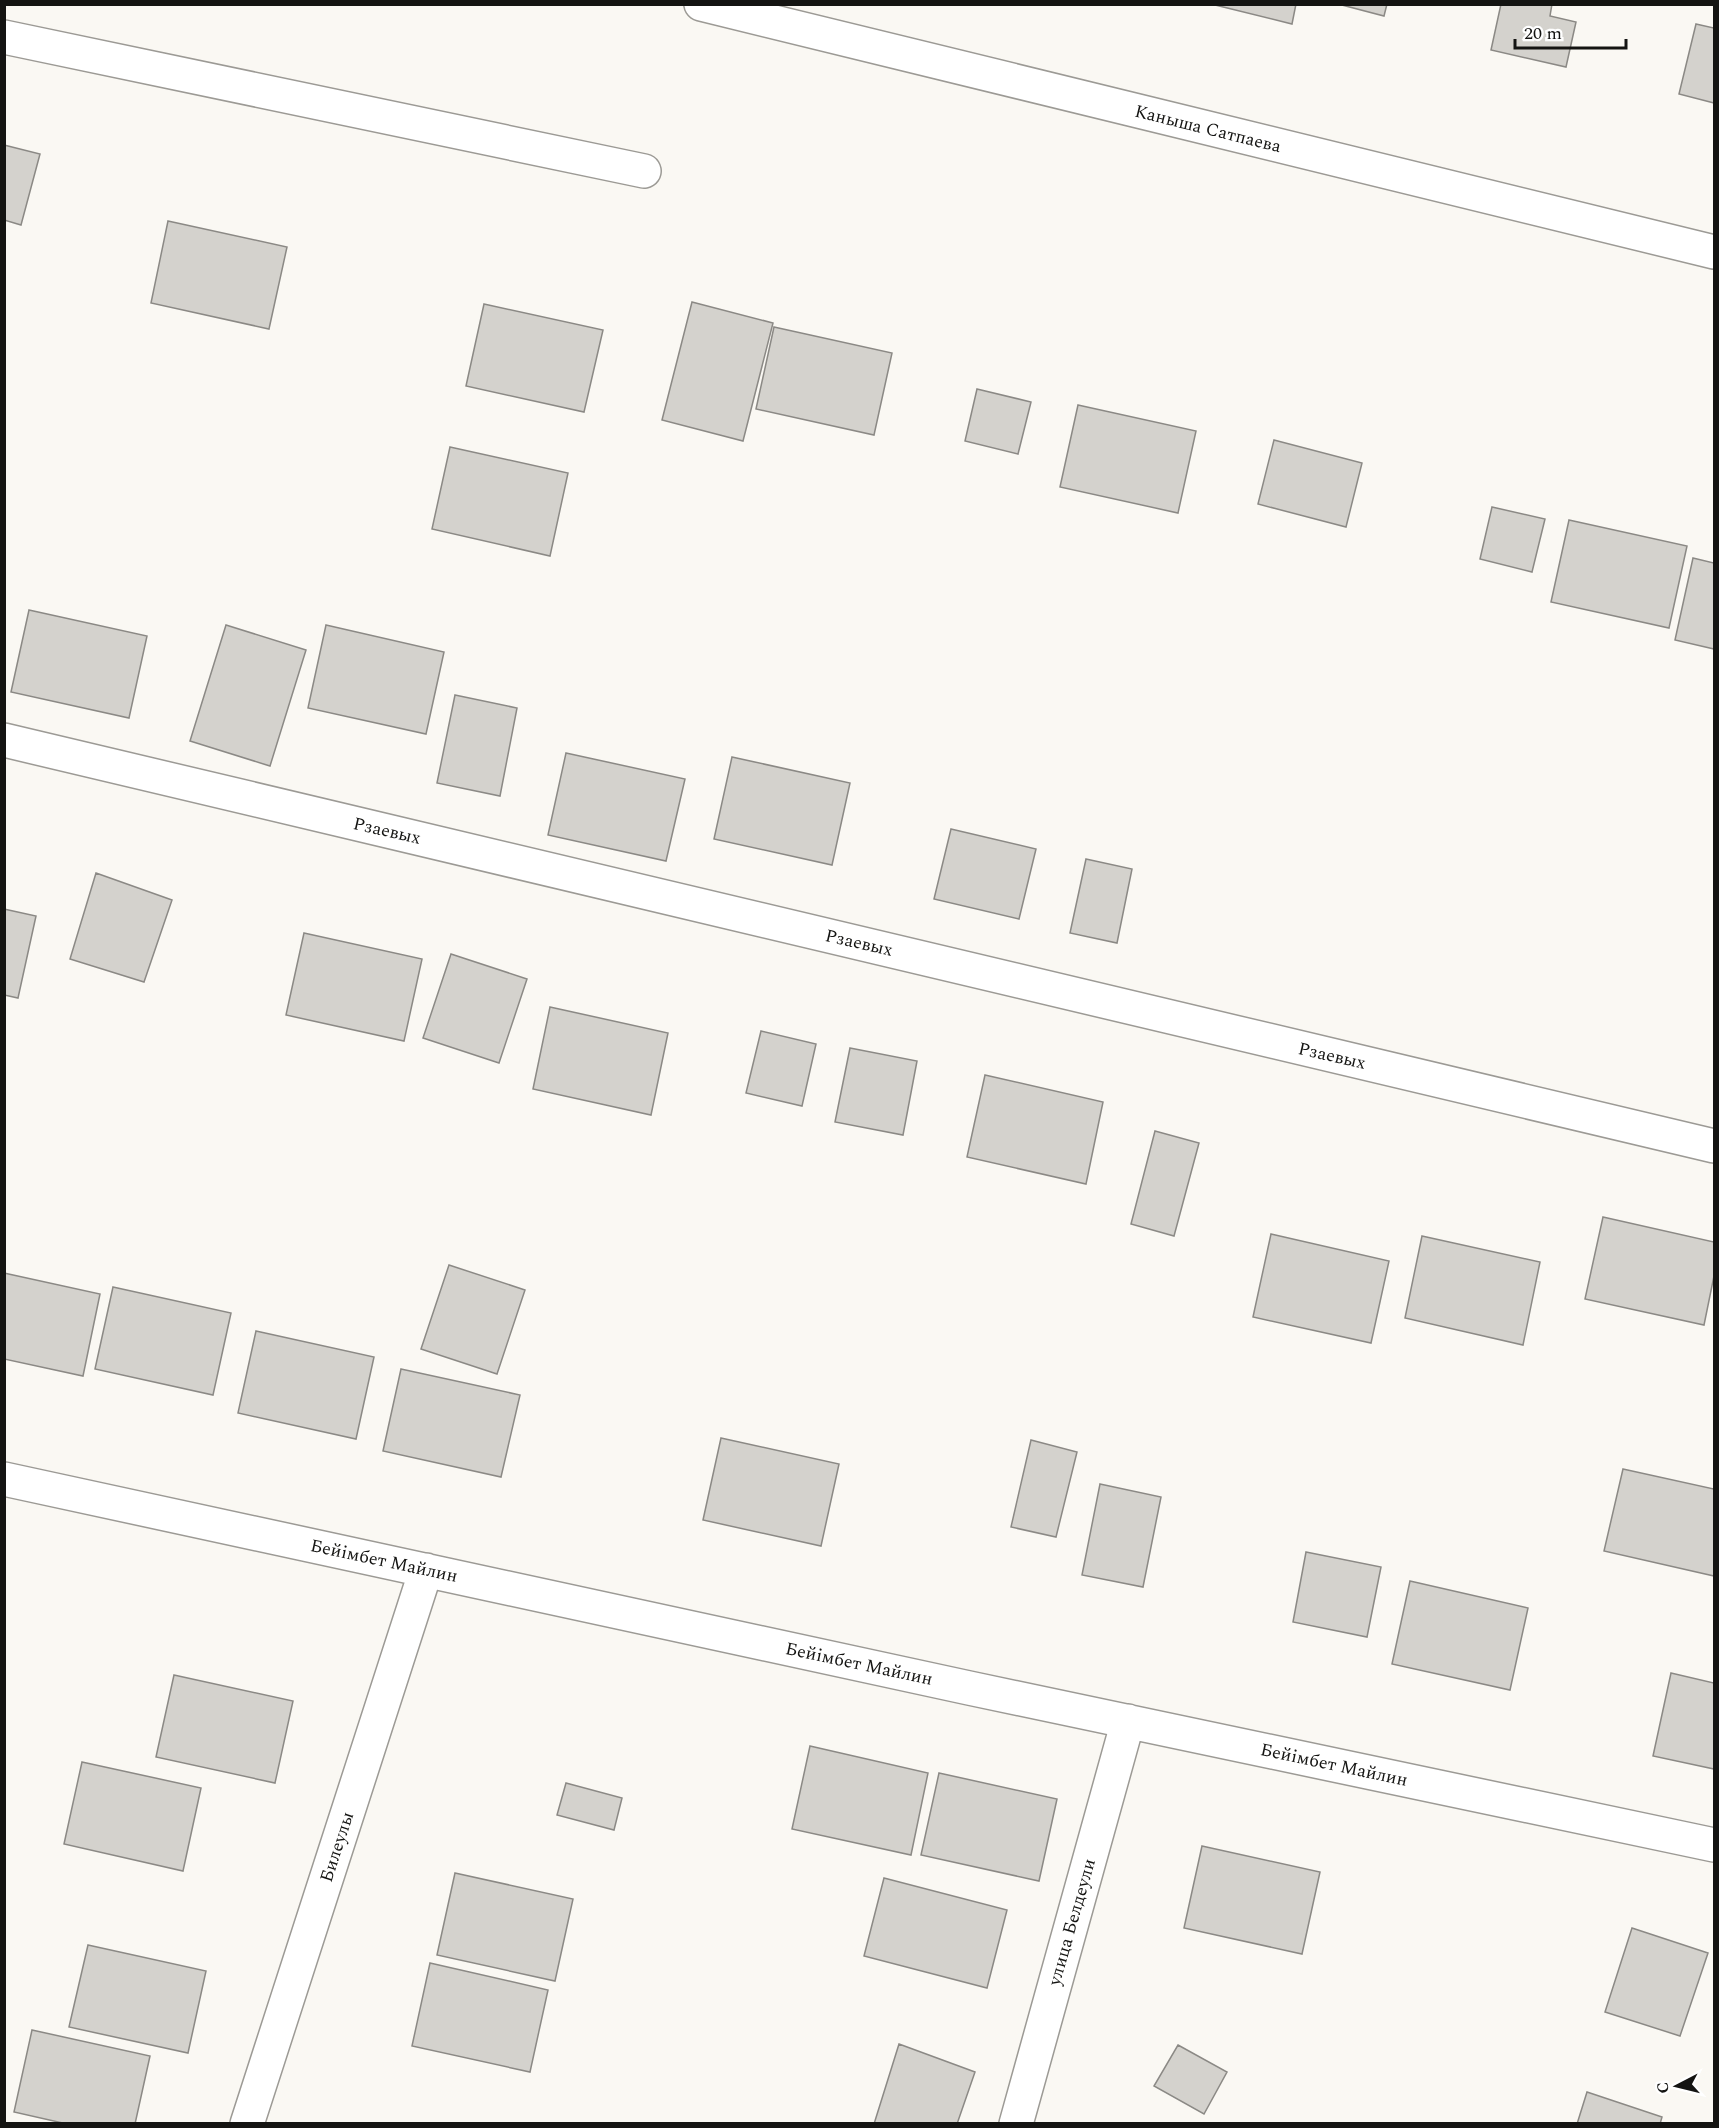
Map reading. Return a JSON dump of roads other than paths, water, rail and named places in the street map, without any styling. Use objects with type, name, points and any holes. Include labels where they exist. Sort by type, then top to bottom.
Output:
[{"type":"street","name":"Каныша Сатпаева","points":[[701,4],[1714,252]]},
{"type":"street","points":[[4,37],[644,171]]},
{"type":"street","name":"Рзаевых","points":[[4,740],[1714,1146]]},
{"type":"street","name":"Бейімбет Майлин","points":[[4,1479],[1128,1722],[1714,1845]]},
{"type":"street","name":"Билеулы","points":[[247,2124],[426,1570]]},
{"type":"street","name":"улица Белдеули","points":[[1016,2124],[1128,1722]]}]
